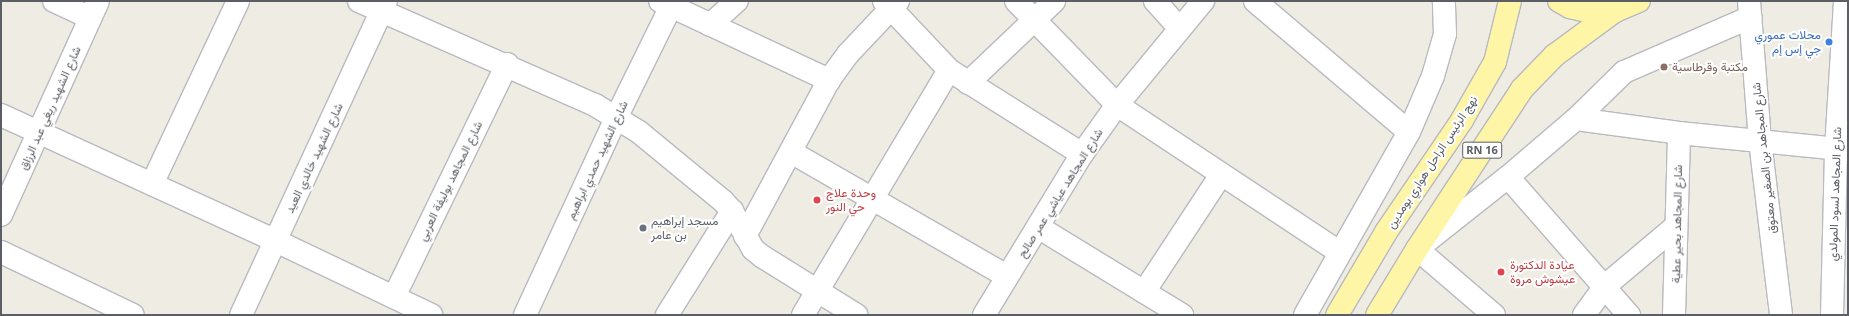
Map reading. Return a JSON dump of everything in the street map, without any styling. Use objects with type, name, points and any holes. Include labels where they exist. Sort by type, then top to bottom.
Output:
[{"type":"main road","points":[[1496,1],[1502,38]]},
{"type":"main road","name":"نهج الرئيس الراحل هواري بومدين","points":[[1337,315],[1386,232],[1465,114],[1495,62],[1510,1]]},
{"type":"main road","points":[[1559,1],[1570,7],[1592,12],[1615,11],[1639,1]]},
{"type":"main road","name":"RN 16","points":[[1377,315],[1417,249],[1522,89],[1555,55],[1615,11]]},
{"type":"street","points":[[54,1],[94,9]]},
{"type":"street","points":[[152,184],[238,1]]},
{"type":"street","points":[[359,1],[384,6],[594,105],[639,132],[732,211],[753,249],[817,292],[856,315]]},
{"type":"street","points":[[710,25],[737,1]]},
{"type":"street","points":[[1016,1],[1117,105],[1339,252]]},
{"type":"street","points":[[968,83],[1054,1]]},
{"type":"street","points":[[1155,1],[1179,28]]},
{"type":"street","name":"شارع المجاهد عياشي عمر صالح","points":[[984,315],[1082,154],[1117,105],[1179,28],[1203,1]]},
{"type":"street","points":[[1255,1],[1408,132]]},
{"type":"street","points":[[1305,315],[1339,252],[1408,132],[1433,76],[1445,34],[1444,1]]},
{"type":"street","name":"شارع المجاهد لسود المولدي","points":[[1832,315],[1842,150],[1845,1]]},
{"type":"street","points":[[745,236],[830,80],[848,54],[891,3],[949,70],[1082,154]]},
{"type":"street","points":[[666,4],[830,80]]},
{"type":"street","name":"شارع الشهيد حمدي ابراهيم","points":[[525,315],[616,118],[666,4]]},
{"type":"street","name":"شارع الشهيد خالدي العيد","points":[[241,315],[384,6]]},
{"type":"street","name":"شارع الشهيد ريغي عبد الرزاق","points":[[1,214],[40,133],[94,9]]},
{"type":"street","points":[[1494,315],[1417,249],[1508,177],[1576,119],[1624,72],[1750,9]]},
{"type":"street","name":"شارع المجاهد بن الصغير معتوق","points":[[1750,9],[1760,141],[1781,315]]},
{"type":"street","name":"شارع المجاهد بوليفة العربي","points":[[394,297],[507,64]]},
{"type":"street","points":[[803,315],[949,70]]},
{"type":"street","points":[[1,115],[276,241],[431,315]]},
{"type":"street","points":[[1576,119],[1680,134],[1842,150]]},
{"type":"street","name":"شارع المجاهد بحير عطية","points":[[1674,315],[1675,227],[1680,134]]},
{"type":"street","points":[[791,152],[873,196],[1007,276]]},
{"type":"street","points":[[1144,292],[1221,174]]},
{"type":"street","points":[[1508,177],[1629,315]]},
{"type":"street","points":[[667,315],[732,211]]},
{"type":"street","points":[[1038,226],[1182,315]]},
{"type":"street","points":[[1584,315],[1605,286],[1675,227]]},
{"type":"street","points":[[1,252],[95,307],[133,315]]},
{"type":"place","name":"محلات عموري جي إس إم","points":[[1829,42]]},
{"type":"place","name":"مكتبة وقرطاسية","points":[[1664,67]]},
{"type":"place","name":"وحدة علاج حي النور","points":[[817,200]]},
{"type":"place","name":"مسجد إبراهيم بن عامر","points":[[643,228]]},
{"type":"place","name":"عيادة الدكتورة عيشوش مروة","points":[[1501,272]]}]
